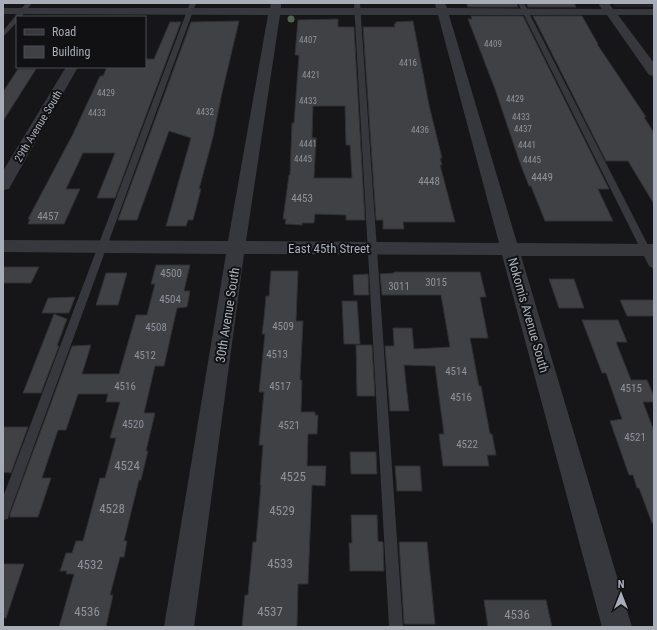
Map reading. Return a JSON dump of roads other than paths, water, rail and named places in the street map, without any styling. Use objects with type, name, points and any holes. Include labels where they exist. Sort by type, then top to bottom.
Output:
[{"type":"street","points":[[3,11],[22,12],[191,7],[524,7],[607,8],[654,12]]},
{"type":"street","name":"30th Avenue South","points":[[179,627],[275,7]]},
{"type":"street","name":"Nokomis Avenue South","points":[[441,8],[618,627]]},
{"type":"street","points":[[607,8],[654,72]]},
{"type":"street","name":"29th Avenue South","points":[[3,185],[71,68]]},
{"type":"street","name":"East 45th Street","points":[[3,246],[650,250]]},
{"type":"lane","points":[[3,514],[191,7]]},
{"type":"lane","points":[[358,7],[396,627]]},
{"type":"lane","points":[[524,7],[650,250],[654,266]]},
{"type":"lane","points":[[3,35],[16,19]]}]
